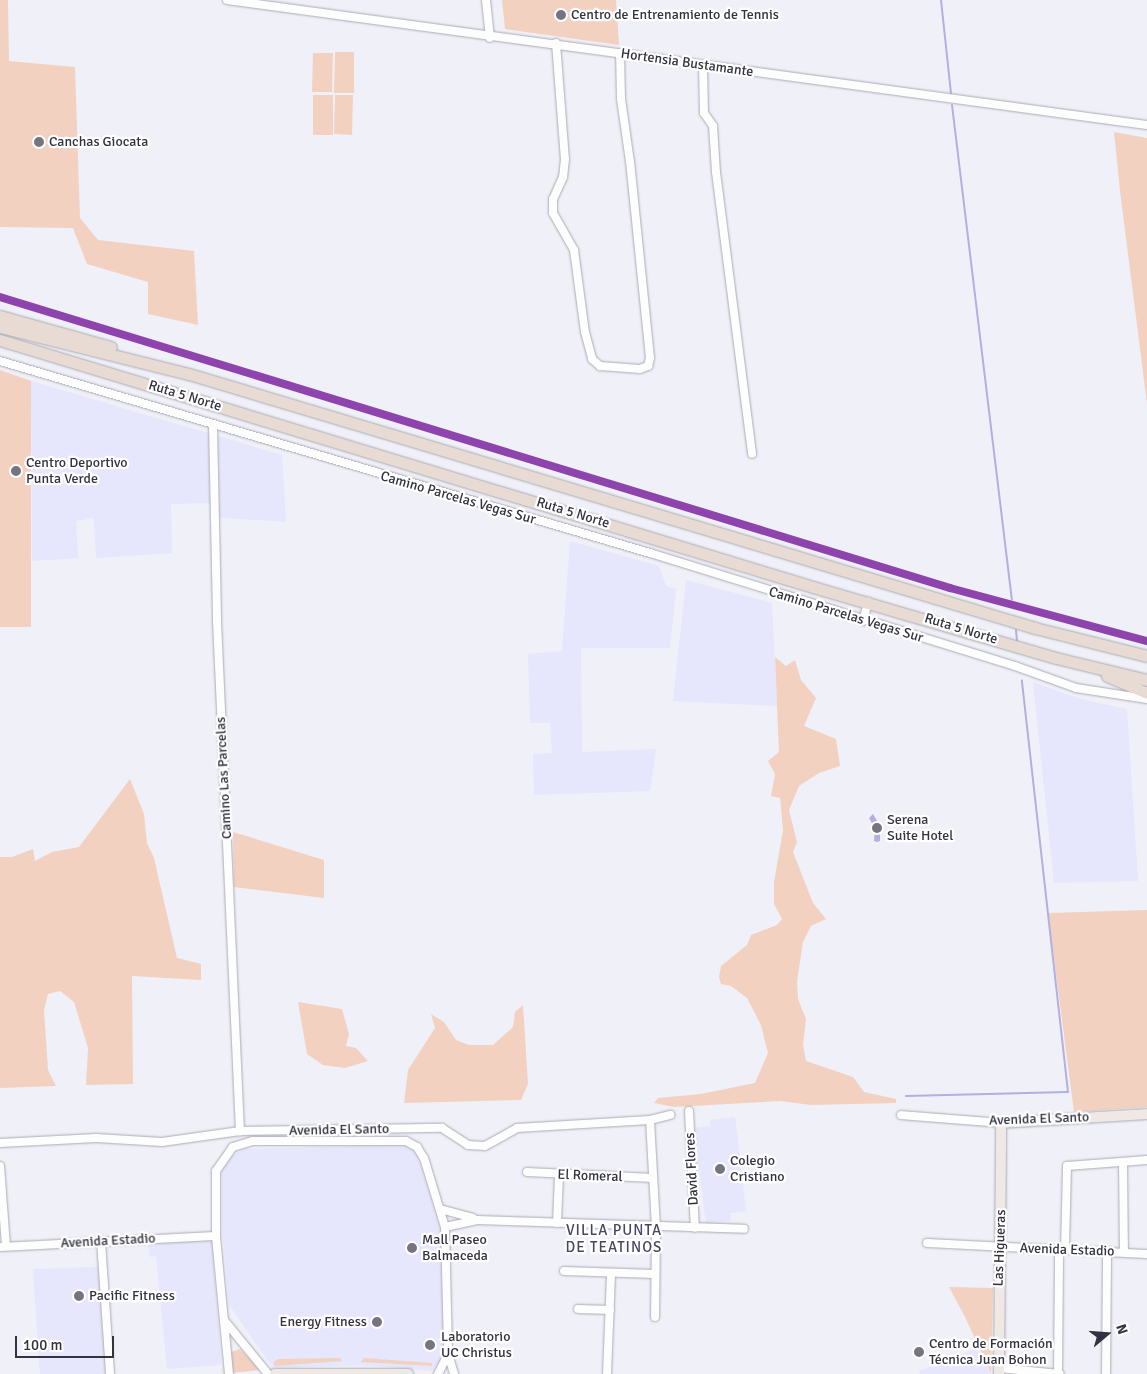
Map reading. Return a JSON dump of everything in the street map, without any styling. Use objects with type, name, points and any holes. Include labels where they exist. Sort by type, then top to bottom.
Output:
[{"type":"highway","points":[[0,316],[69,333],[188,374]]},
{"type":"highway","name":"Ruta 5 Norte","points":[[0,327],[188,374],[1027,625],[1147,656]]},
{"type":"highway","name":"Ruta 5 Norte","points":[[0,340],[1077,664],[1147,680]]},
{"type":"highway","points":[[1077,664],[1147,693]]},
{"type":"main road","name":"Avenida El Santo","points":[[1001,1123],[1147,1114]]},
{"type":"main road","name":"Las Higueras","points":[[999,1371],[1001,1123]]},
{"type":"main road","points":[[275,1374],[408,1374]]},
{"type":"street","name":"Hortensia Bustamante","points":[[227,0],[490,38],[556,43],[702,66],[1147,124]]},
{"type":"street","points":[[486,0],[490,38]]},
{"type":"street","points":[[556,43],[565,159],[552,207],[558,223],[574,250],[589,349],[600,366],[640,369],[648,366],[650,358],[630,162],[621,99],[620,54]]},
{"type":"street","points":[[702,66],[704,113],[713,126],[716,172],[752,454]]},
{"type":"street","name":"Camino Parcelas Vegas Sur","points":[[0,361],[650,553],[863,621],[1015,666],[1076,688],[1147,699]]},
{"type":"street","name":"Camino Las Parcelas","points":[[213,425],[217,621],[240,1131]]},
{"type":"street","points":[[863,621],[868,602]]},
{"type":"street","name":"David Flores","points":[[689,1110],[695,1228]]},
{"type":"street","name":"Avenida El Santo","points":[[0,1143],[96,1138],[162,1142],[240,1131],[442,1128],[468,1145],[485,1146],[517,1128],[650,1120],[670,1115]]},
{"type":"street","name":"Avenida El Santo","points":[[901,1115],[1001,1123]]},
{"type":"street","points":[[650,1120],[656,1226],[655,1317]]},
{"type":"street","points":[[229,1374],[216,1236],[216,1171],[233,1148],[253,1141],[406,1141],[417,1148],[424,1158],[445,1227],[448,1354],[454,1374]]},
{"type":"street","points":[[999,1371],[1059,1374],[1062,1249],[1067,1166],[1147,1160]]},
{"type":"street","points":[[1123,1162],[1124,1252]]},
{"type":"street","points":[[0,1166],[3,1246]]},
{"type":"street","name":"El Romeral","points":[[527,1172],[653,1178]]},
{"type":"street","points":[[557,1223],[559,1175]]},
{"type":"street","points":[[440,1209],[477,1220],[744,1229]]},
{"type":"street","points":[[445,1227],[477,1220]]},
{"type":"street","name":"Avenida Estadio","points":[[3,1246],[216,1236]]},
{"type":"street","points":[[101,1241],[110,1374]]},
{"type":"street","name":"Avenida Estadio","points":[[927,1243],[1147,1254]]},
{"type":"street","points":[[1106,1374],[1107,1251]]},
{"type":"street","points":[[564,1271],[655,1274]]},
{"type":"street","points":[[607,1374],[611,1273]]},
{"type":"street","points":[[578,1309],[610,1310]]},
{"type":"street","points":[[223,1318],[268,1374]]},
{"type":"street","points":[[438,1374],[448,1354]]},
{"type":"shaded area","name":"Canchas Giocata","points":[[0,0],[8,0],[9,61],[75,67],[80,218],[98,240],[194,251],[198,325],[148,314],[148,282],[87,264],[73,228],[0,227]]},
{"type":"shaded area","name":"Centro de Entrenamiento de Tennis","points":[[502,0],[616,0],[619,45],[505,29]]},
{"type":"shaded area","points":[[335,52],[354,52],[354,93],[334,93]]},
{"type":"shaded area","points":[[313,53],[333,53],[332,92],[312,92]]},
{"type":"shaded area","points":[[313,95],[333,95],[333,135],[313,135]]},
{"type":"shaded area","points":[[335,95],[353,95],[352,135],[334,134]]},
{"type":"shaded area","points":[[1114,132],[1147,138],[1147,404],[1120,191]]},
{"type":"shaded area","name":"Centro Deportivo Punta Verde","points":[[0,370],[31,381],[31,627],[0,627]]},
{"type":"shaded area","points":[[31,381],[282,455],[286,522],[211,517],[210,503],[171,504],[172,553],[96,558],[94,518],[76,521],[78,558],[32,561]]},
{"type":"shaded area","points":[[570,541],[659,566],[666,586],[676,589],[670,648],[581,648],[582,752],[656,749],[650,791],[534,795],[533,754],[552,753],[550,723],[530,723],[528,654],[562,651]]},
{"type":"shaded area","points":[[686,580],[772,603],[777,706],[673,701]]},
{"type":"shaded area","points":[[775,657],[786,666],[795,660],[801,680],[816,698],[804,726],[836,739],[840,766],[819,773],[799,786],[789,810],[797,842],[793,852],[813,903],[826,919],[811,926],[803,942],[797,981],[798,999],[806,1019],[803,1045],[806,1061],[853,1077],[864,1092],[896,1099],[896,1103],[811,1105],[780,1101],[674,1107],[654,1103],[658,1098],[701,1094],[755,1083],[768,1053],[761,1025],[747,998],[731,986],[721,984],[719,977],[721,966],[747,945],[751,935],[777,925],[782,919],[774,904],[774,882],[783,830],[780,798],[771,796],[775,774],[768,761],[779,752]]},
{"type":"shaded area","points":[[1033,682],[1081,699],[1127,709],[1138,881],[1054,883]]},
{"type":"shaded area","points":[[130,779],[144,814],[147,843],[154,858],[177,958],[201,964],[201,980],[132,976],[133,1084],[86,1085],[88,1048],[74,1002],[60,991],[48,994],[44,1010],[48,1070],[56,1086],[0,1088],[0,857],[12,857],[33,849],[35,861],[52,852],[79,847]]},
{"type":"shaded area","points":[[233,832],[324,860],[324,898],[234,887]]},
{"type":"shaded area","points":[[1147,910],[1147,1107],[1074,1112],[1048,913]]},
{"type":"shaded area","points":[[298,1002],[342,1009],[349,1034],[346,1046],[356,1048],[368,1061],[345,1068],[323,1065],[307,1054]]},
{"type":"shaded area","points":[[523,1005],[528,1084],[521,1100],[404,1103],[408,1070],[435,1028],[431,1014],[444,1022],[456,1040],[469,1045],[493,1045],[513,1027],[515,1012]]},
{"type":"shaded area","name":"Colegio Cristiano","points":[[735,1117],[746,1211],[730,1213],[731,1221],[706,1224],[694,1128],[710,1126],[710,1120]]},
{"type":"shaded area","points":[[396,1145],[408,1147],[417,1154],[441,1233],[447,1353],[432,1371],[361,1365],[273,1368],[229,1305],[222,1225],[222,1170],[225,1161],[243,1149]]},
{"type":"shaded area","points":[[212,1238],[221,1365],[167,1369],[156,1256],[150,1257],[148,1243]]},
{"type":"shaded area","points":[[99,1267],[107,1374],[40,1374],[33,1269]]},
{"type":"shaded area","points":[[949,1287],[993,1288],[991,1373],[965,1317]]},
{"type":"shaded area","points":[[978,1348],[991,1374],[920,1374],[919,1371]]},
{"type":"shaded area","points":[[240,1349],[260,1370],[231,1373],[228,1353]]},
{"type":"shaded area","points":[[340,1358],[342,1361],[275,1366],[273,1363],[278,1359]]},
{"type":"shaded area","points":[[364,1358],[432,1363],[432,1366],[361,1362]]},
{"type":"water","name":"Serena Suite Hotel","points":[[873,814],[880,826],[880,841],[877,842],[874,841],[875,829],[869,818]]},
{"type":"waterway","points":[[941,0],[951,94]]},
{"type":"waterway","points":[[952,105],[1012,599]]},
{"type":"waterway","points":[[1016,630],[1017,642]]},
{"type":"waterway","points":[[906,1096],[1068,1092],[1022,681]]},
{"type":"transit line","points":[[0,297],[950,588],[1147,641]]},
{"type":"place","name":"Centro de Entrenamiento de Tennis","points":[[561,15]]},
{"type":"place","name":"Canchas Giocata","points":[[39,142]]},
{"type":"place","name":"Centro Deportivo Punta Verde","points":[[16,471]]},
{"type":"place","name":"Serena Suite Hotel","points":[[877,828]]},
{"type":"place","name":"Colegio Cristiano","points":[[720,1169]]},
{"type":"place","name":"Mall Paseo Balmaceda","points":[[412,1248]]},
{"type":"place","name":"Pacific Fitness","points":[[79,1296]]},
{"type":"place","name":"Energy Fitness","points":[[377,1322]]},
{"type":"place","name":"Laboratorio UC Christus","points":[[430,1345]]},
{"type":"place","name":"Centro de Formación Técnica Juan Bohon","points":[[919,1352]]},
{"type":"district","name":"VILLA PUNTA DE TEATINOS","points":[[614,1238]]}]
